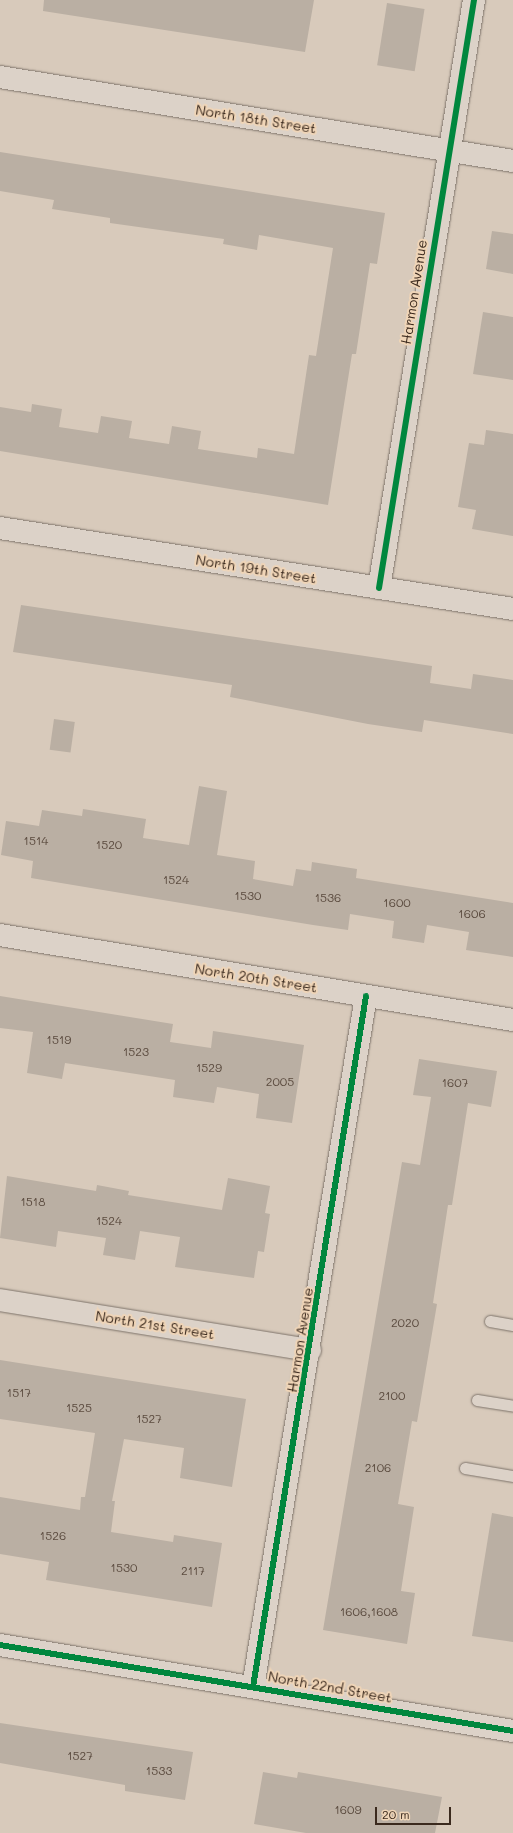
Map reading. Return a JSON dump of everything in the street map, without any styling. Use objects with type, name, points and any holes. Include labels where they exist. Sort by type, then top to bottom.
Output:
[{"type":"street","name":"Harmon Avenue","points":[[379,588],[474,0]]},
{"type":"street","name":"North 18th Street","points":[[0,77],[513,161]]},
{"type":"street","name":"North 19th Street","points":[[0,528],[513,609]]},
{"type":"street","name":"North 20th Street","points":[[0,935],[513,1020]]},
{"type":"street","name":"Harmon Avenue","points":[[253,1687],[310,1350],[366,996]]},
{"type":"street","name":"North 21st Street","points":[[0,1300],[310,1350]]},
{"type":"street","name":"North 22nd Street","points":[[0,1645],[513,1731]]},
{"type":"lane","points":[[490,1321],[513,1324]]},
{"type":"lane","points":[[477,1400],[513,1406]]},
{"type":"lane","points":[[465,1468],[513,1476]]},
{"type":"building","points":[[44,0],[314,0],[305,52],[43,11]]},
{"type":"building","points":[[387,3],[425,9],[415,71],[377,65]]},
{"type":"building","points":[[0,152],[385,213],[377,264],[370,263],[356,354],[352,354],[328,505],[0,451],[0,407],[31,412],[32,404],[62,409],[59,427],[98,433],[101,416],[132,421],[129,438],[169,444],[172,426],[201,431],[198,449],[257,458],[258,448],[294,454],[309,355],[316,356],[333,248],[259,235],[257,250],[223,244],[224,239],[110,223],[110,218],[52,209],[54,200],[0,191]]},
{"type":"building","points":[[492,231],[513,234],[513,274],[486,269]]},
{"type":"building","points":[[483,312],[513,317],[513,380],[473,374]]},
{"type":"building","points":[[486,430],[513,434],[513,536],[472,529],[476,510],[458,507],[469,443],[484,445]]},
{"type":"building","points":[[21,605],[432,666],[430,683],[471,689],[473,674],[513,680],[513,734],[424,720],[422,732],[368,724],[230,697],[232,685],[13,652]]},
{"type":"building","points":[[54,719],[75,722],[70,753],[50,750]]},
{"type":"building","points":[[199,786],[227,791],[217,855],[255,861],[253,879],[293,886],[296,869],[311,871],[312,862],[357,869],[356,878],[513,903],[513,957],[466,950],[469,932],[427,925],[424,943],[392,938],[394,921],[350,914],[348,930],[31,878],[33,861],[1,855],[6,821],[39,826],[42,810],[82,816],[83,809],[146,819],[143,838],[189,845]]},
{"type":"building","points":[[0,996],[173,1024],[170,1042],[211,1048],[213,1031],[304,1045],[292,1123],[256,1118],[259,1094],[217,1087],[214,1103],[173,1097],[175,1080],[65,1063],[62,1079],[27,1073],[33,1032],[0,1028]]},
{"type":"building","points":[[419,1059],[497,1071],[491,1107],[468,1103],[452,1205],[448,1205],[433,1303],[437,1304],[417,1422],[412,1421],[398,1504],[414,1507],[401,1591],[415,1593],[407,1644],[323,1630],[402,1162],[420,1165],[431,1097],[413,1095]]},
{"type":"building","points":[[7,1176],[96,1191],[97,1185],[129,1191],[128,1195],[222,1210],[228,1178],[270,1186],[265,1213],[270,1214],[264,1252],[258,1251],[254,1278],[175,1267],[180,1237],[140,1231],[135,1260],[103,1255],[106,1238],[58,1231],[56,1247],[0,1238]]},
{"type":"building","points":[[0,1360],[246,1399],[232,1487],[180,1478],[184,1448],[124,1439],[112,1501],[115,1501],[111,1532],[173,1542],[174,1535],[222,1543],[212,1607],[46,1580],[49,1562],[0,1554],[0,1497],[80,1510],[81,1497],[85,1497],[95,1433],[0,1419]]},
{"type":"building","points":[[492,1513],[513,1517],[513,1642],[472,1636]]},
{"type":"building","points":[[0,1723],[193,1752],[185,1800],[125,1791],[125,1785],[0,1763]]},
{"type":"building","points":[[263,1772],[297,1778],[298,1772],[442,1797],[435,1833],[306,1833],[254,1824]]},
{"type":"cycle path","points":[[379,588],[474,0]]},
{"type":"cycle path","points":[[253,1687],[366,996]]},
{"type":"cycle path","points":[[0,1645],[513,1731]]}]
